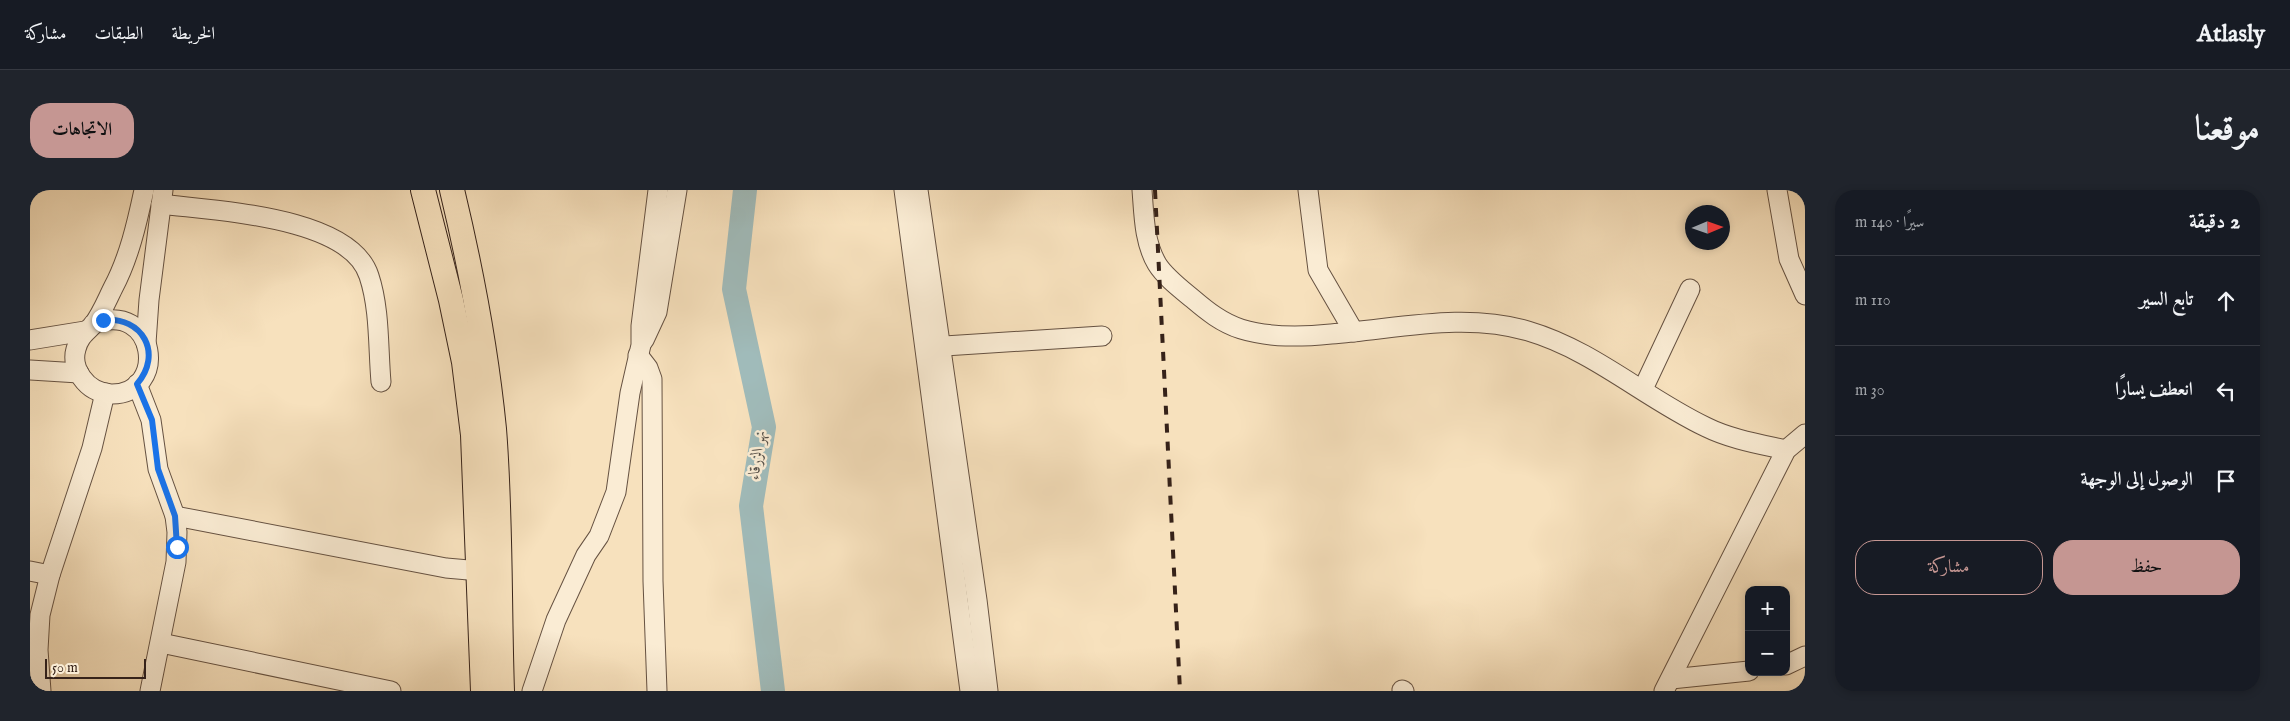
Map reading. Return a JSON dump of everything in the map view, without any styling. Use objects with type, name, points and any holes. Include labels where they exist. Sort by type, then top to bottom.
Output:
[{"type":"main road","points":[[423,190],[464,362],[473,434],[480,571],[498,690]]},
{"type":"main road","points":[[452,190],[480,318],[494,428],[497,483],[498,690]]},
{"type":"street","points":[[30,340],[89,328],[114,319],[124,321],[133,326],[146,342],[149,351],[147,369],[137,384],[128,391],[117,394],[105,394],[94,390],[85,383],[78,373],[75,351],[89,328],[114,287],[127,258],[144,190]]},
{"type":"street","points":[[531,690],[543,654],[567,596],[609,514],[616,492],[627,412],[639,350],[658,190]]},
{"type":"street","points":[[639,350],[651,329],[657,312],[677,190]]},
{"type":"street","points":[[904,190],[933,347]]},
{"type":"street","points":[[918,190],[933,347],[968,602],[988,691]]},
{"type":"street","points":[[1142,190],[1147,238],[1158,266],[1186,293],[1220,320],[1241,329],[1264,334],[1300,337],[1450,321],[1508,325],[1540,334],[1581,354],[1706,428],[1748,441],[1799,440],[1667,685]]},
{"type":"street","points":[[1308,190],[1318,270],[1354,332]]},
{"type":"street","points":[[1777,190],[1789,259],[1805,295]]},
{"type":"street","points":[[146,342],[149,300],[162,197],[302,225],[324,234],[346,247],[360,259],[369,274],[375,296],[381,382]]},
{"type":"street","points":[[1643,390],[1690,289]]},
{"type":"street","points":[[933,347],[1102,336]]},
{"type":"street","points":[[639,350],[652,379],[653,581],[657,691]]},
{"type":"street","points":[[30,370],[78,373]]},
{"type":"street","points":[[137,384],[152,420],[159,475],[175,516],[176,562],[150,691]]},
{"type":"street","points":[[41,691],[34,632],[50,575],[92,448],[105,394]]},
{"type":"street","points":[[175,516],[446,568],[480,571]]},
{"type":"street","points":[[30,571],[50,575]]},
{"type":"street","points":[[968,602],[970,691]]},
{"type":"street","points":[[161,643],[391,691]]},
{"type":"street","points":[[1790,663],[1805,656]]},
{"type":"street","points":[[1667,685],[1745,672]]},
{"type":"waterway","name":"نهر الزرقاء","points":[[745,190],[734,289],[764,427],[751,506],[773,691]]},
{"type":"railway","points":[[1155,190],[1180,691]]},
{"type":"route","points":[[103,320],[114,319],[124,321],[133,326],[141,333],[149,351],[147,369],[137,384],[152,420],[158,469],[175,516],[177,547]]}]
